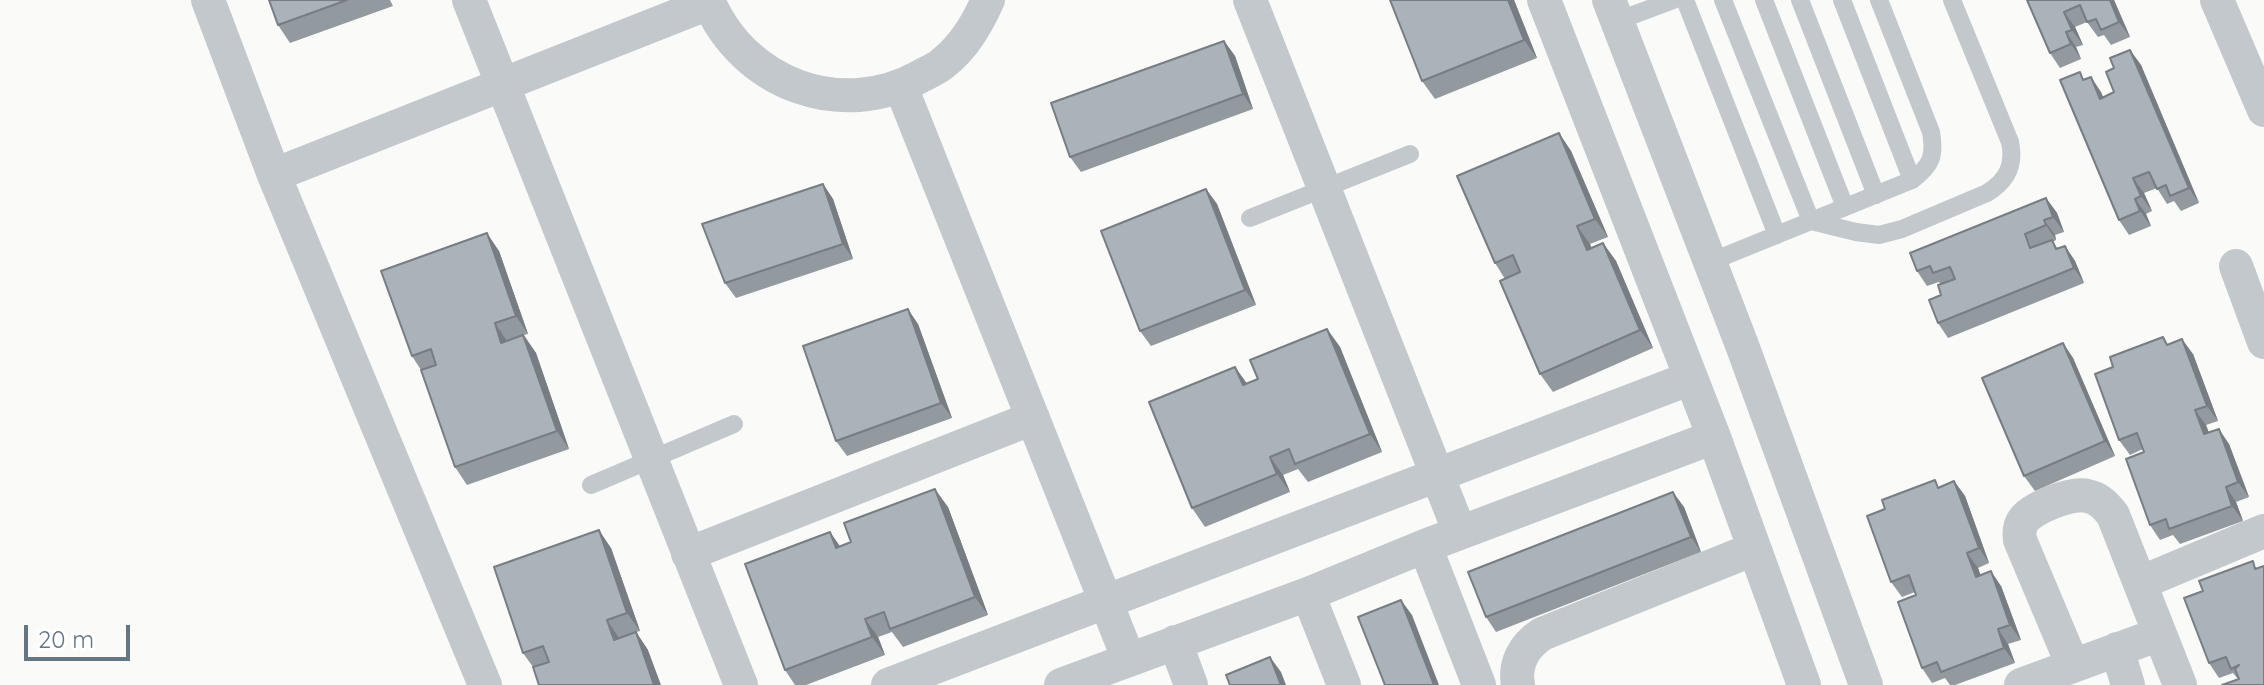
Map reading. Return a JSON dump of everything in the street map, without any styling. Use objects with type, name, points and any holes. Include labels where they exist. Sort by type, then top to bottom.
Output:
[{"type":"street","points":[[208,0],[274,175],[485,685]]},
{"type":"street","points":[[469,0],[741,685]]},
{"type":"street","points":[[274,175],[708,2],[733,43],[767,73],[810,92],[856,97],[901,87],[942,64],[974,30],[988,0]]},
{"type":"street","points":[[1250,0],[1460,533]]},
{"type":"street","points":[[1544,0],[1714,437],[1804,685]]},
{"type":"street","points":[[2217,0],[2264,110]]},
{"type":"street","points":[[1613,10],[1866,685]]},
{"type":"street","points":[[901,87],[1129,660]]},
{"type":"street","points":[[2236,266],[2264,342]]},
{"type":"street","points":[[888,685],[1691,378]]},
{"type":"street","points":[[688,554],[1033,418]]},
{"type":"street","points":[[1061,685],[1308,594],[1425,546],[1714,437]]},
{"type":"street","points":[[2073,666],[2019,533],[2029,514],[2073,495],[2085,495],[2106,505],[2113,515],[2180,685]]},
{"type":"street","points":[[2140,583],[2264,531]]},
{"type":"street","points":[[1425,546],[1479,685]]},
{"type":"street","points":[[1518,685],[1517,665],[1523,652],[1531,641],[1542,634],[1754,549]]},
{"type":"street","points":[[1308,594],[1344,685]]},
{"type":"street","points":[[2021,685],[2160,634]]},
{"type":"street","points":[[1175,642],[1191,685]]},
{"type":"street","points":[[2117,649],[2128,685]]},
{"type":"lane","points":[[1613,10],[1673,0]]},
{"type":"lane","points":[[1685,0],[1777,235]]},
{"type":"lane","points":[[1723,0],[1811,221]]},
{"type":"lane","points":[[1764,0],[1845,207]]},
{"type":"lane","points":[[1800,0],[1876,195]]},
{"type":"lane","points":[[1842,0],[1912,180]]},
{"type":"lane","points":[[1710,262],[1912,180],[1924,171],[1931,160],[1934,146],[1931,132],[1879,0]]},
{"type":"lane","points":[[1811,221],[1868,235],[1891,233],[1987,193],[2006,178],[2013,154],[2010,142],[1952,0]]},
{"type":"lane","points":[[1250,218],[1410,154]]},
{"type":"lane","points":[[591,485],[734,424]]},
{"type":"building","points":[[269,0],[347,0],[278,25]]},
{"type":"building","points":[[1390,0],[1508,0],[1524,40],[1422,81]]},
{"type":"building","points":[[2027,0],[2110,0],[2119,22],[2101,30],[2096,19],[2087,22],[2080,5],[2064,12],[2072,30],[2066,32],[2071,44],[2050,53]]},
{"type":"building","points":[[1224,41],[1243,94],[1070,157],[1051,103]]},
{"type":"building","points":[[2130,50],[2189,188],[2170,196],[2166,185],[2157,189],[2149,172],[2133,178],[2141,196],[2135,199],[2140,211],[2119,220],[2060,80],[2080,72],[2083,80],[2091,77],[2100,99],[2114,92],[2106,72],[2114,68],[2110,58]]},
{"type":"building","points":[[1559,133],[1595,219],[1577,226],[1587,250],[1603,243],[1640,330],[1540,374],[1500,281],[1520,272],[1513,255],[1495,263],[1457,176]]},
{"type":"building","points":[[823,184],[843,244],[725,283],[702,224]]},
{"type":"building","points":[[1206,189],[1245,290],[1140,331],[1101,231]]},
{"type":"building","points":[[2046,198],[2053,217],[2044,220],[2046,225],[2025,234],[2030,248],[2052,240],[2056,249],[2065,246],[2074,268],[1938,323],[1929,300],[1941,295],[1938,285],[1955,279],[1950,267],[1933,273],[1930,266],[1917,271],[1910,253]]},
{"type":"building","points":[[487,233],[516,316],[495,323],[501,343],[523,335],[557,431],[455,467],[421,370],[436,365],[431,349],[412,356],[381,271]]},
{"type":"building","points":[[908,309],[941,403],[836,441],[803,346]]},
{"type":"building","points":[[1327,329],[1370,434],[1295,464],[1289,449],[1270,457],[1277,474],[1192,508],[1149,402],[1235,367],[1243,385],[1258,379],[1250,360]]},
{"type":"building","points":[[2163,337],[2167,345],[2182,339],[2207,406],[2195,410],[2204,434],[2219,429],[2238,482],[2226,487],[2232,506],[2169,529],[2166,519],[2150,525],[2126,459],[2144,452],[2137,433],[2119,440],[2095,374],[2113,367],[2110,357]]},
{"type":"building","points":[[2063,343],[2105,441],[2024,476],[1982,378]]},
{"type":"building","points":[[1935,480],[1938,488],[1954,481],[1979,548],[1967,553],[1976,577],[1991,571],[2010,625],[1998,629],[2004,648],[1941,672],[1937,662],[1922,668],[1898,602],[1916,595],[1909,575],[1891,582],[1867,516],[1885,509],[1882,500]]},
{"type":"building","points":[[935,489],[975,597],[890,629],[884,612],[865,619],[872,637],[785,670],[745,564],[830,532],[836,548],[851,542],[844,523]]},
{"type":"building","points":[[1673,492],[1691,537],[1486,617],[1468,572]]},
{"type":"building","points":[[599,530],[627,613],[607,620],[614,640],[636,632],[654,685],[539,685],[533,667],[549,662],[543,646],[523,653],[494,567]]},
{"type":"building","points":[[2253,561],[2255,569],[2264,566],[2264,685],[2222,685],[2239,679],[2235,669],[2239,665],[2231,669],[2226,657],[2209,663],[2184,598],[2203,591],[2199,581]]},
{"type":"building","points":[[1401,600],[1434,685],[1385,685],[1358,617]]},
{"type":"building","points":[[1270,657],[1281,685],[1230,685],[1226,675]]}]
